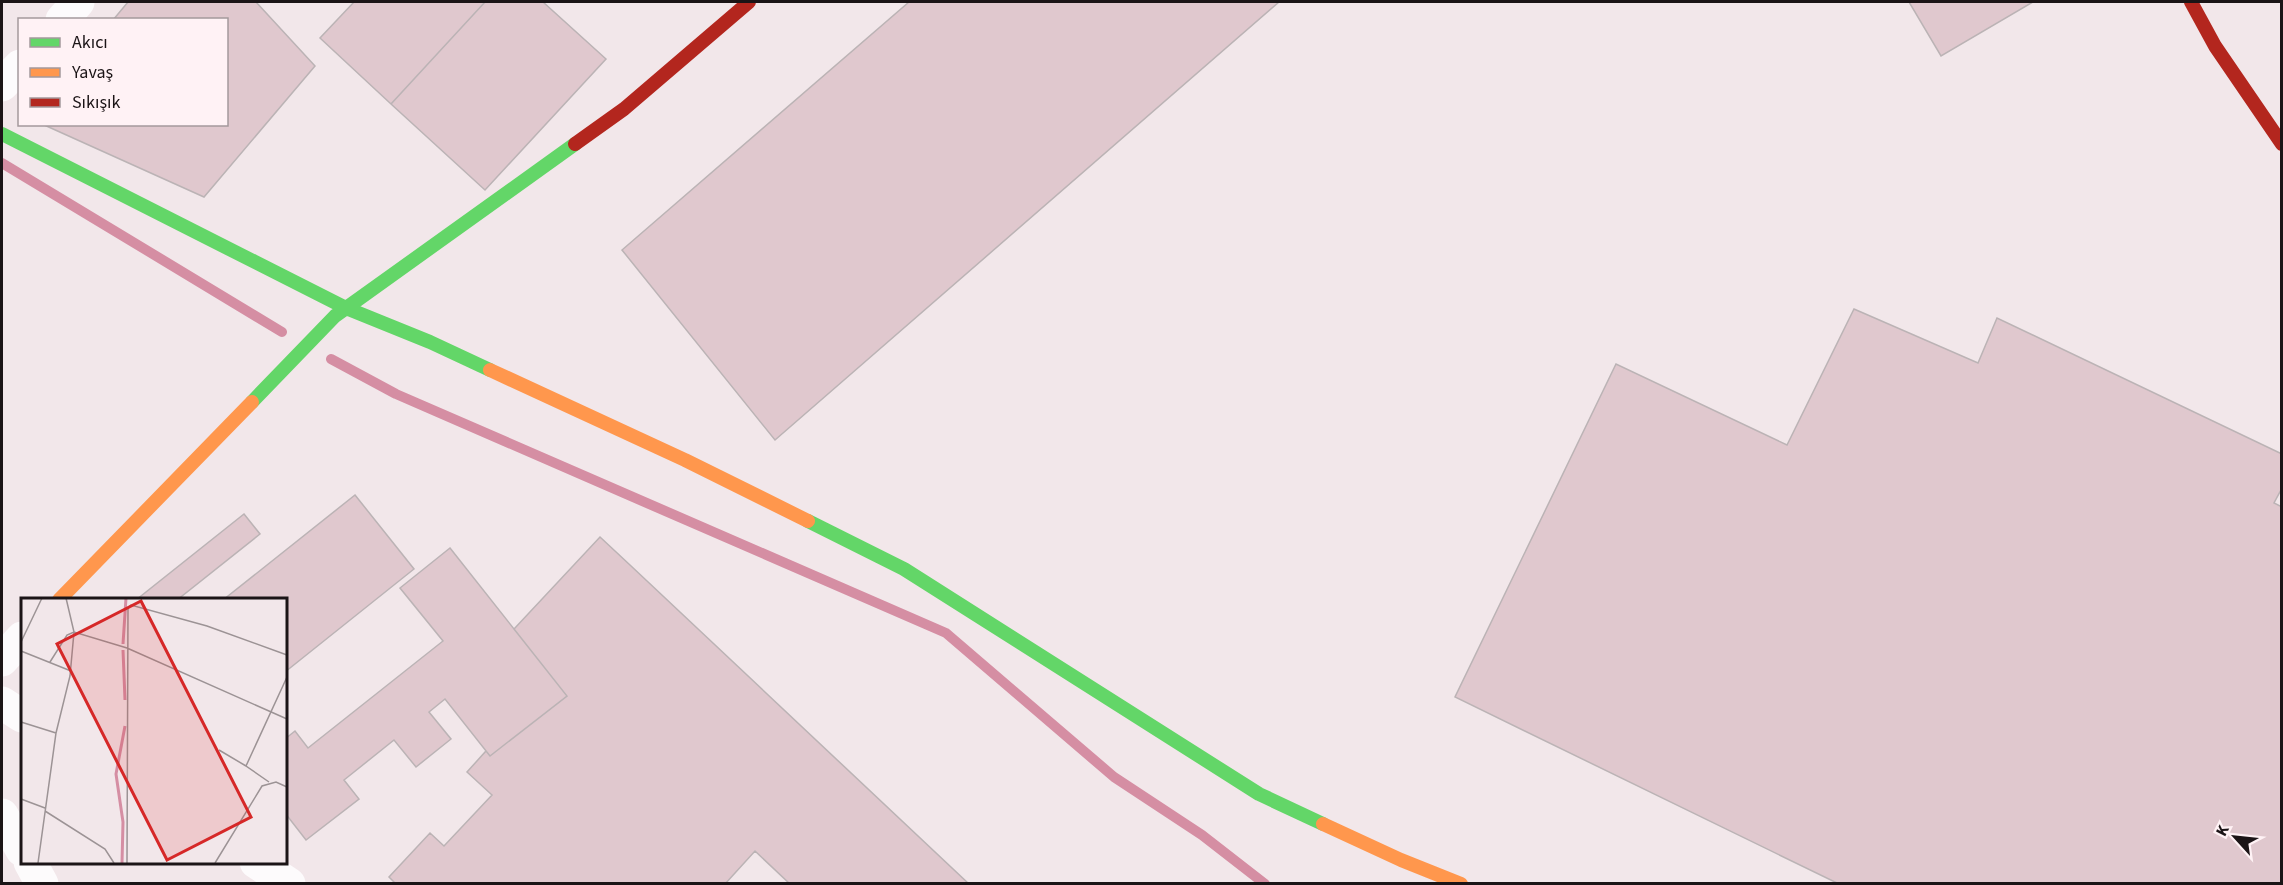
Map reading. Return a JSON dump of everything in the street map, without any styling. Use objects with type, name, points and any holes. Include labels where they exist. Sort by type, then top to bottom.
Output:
[{"type":"street","points":[[64,18],[78,2]]},
{"type":"street","points":[[61,598],[327,324],[346,308],[624,109],[749,2]]},
{"type":"street","points":[[2192,2],[2215,46],[2282,144]]},
{"type":"street","points":[[2,85],[18,68]]},
{"type":"street","points":[[2,134],[346,308],[430,342],[674,456],[904,569],[1258,794],[1401,860],[1461,884]]},
{"type":"street","points":[[2,660],[21,639]]},
{"type":"street","points":[[2,703],[21,715]]},
{"type":"street","points":[[2,815],[21,848]]},
{"type":"street","points":[[31,864],[42,884]]},
{"type":"street","points":[[259,864],[285,883]]},
{"type":"building","points":[[128,2],[256,2],[315,66],[204,197],[46,126],[228,126],[228,18],[115,18]]},
{"type":"building","points":[[354,2],[485,2],[391,104],[320,38]]},
{"type":"building","points":[[485,2],[543,2],[606,59],[485,190],[391,104]]},
{"type":"building","points":[[909,2],[1279,2],[775,440],[622,250]]},
{"type":"building","points":[[1909,2],[2033,2],[1941,56]]},
{"type":"building","points":[[1854,309],[1978,363],[1997,318],[2282,454],[2282,488],[2274,503],[2282,507],[2282,884],[1839,884],[1455,697],[1616,364],[1787,445]]},
{"type":"building","points":[[355,495],[414,569],[286,671],[286,598],[226,598]]},
{"type":"building","points":[[244,514],[260,534],[180,598],[139,598]]},
{"type":"building","points":[[600,537],[969,884],[790,884],[755,851],[725,884],[396,884],[389,877],[430,833],[444,846],[492,795],[467,772],[486,751],[490,756],[567,696],[514,629]]},
{"type":"building","points":[[450,548],[567,696],[490,756],[445,699],[429,712],[451,739],[416,767],[394,740],[344,780],[359,799],[306,840],[286,814],[286,738],[295,731],[308,748],[443,641],[400,588]]},
{"type":"waterway","points":[[2,163],[282,332]]},
{"type":"waterway","points":[[331,359],[396,394],[946,633],[1114,777],[1202,835],[1265,884]]},
{"type":"traffic: fast","points":[[2,134],[346,308],[430,342],[490,370]]},
{"type":"traffic: fast","points":[[252,402],[335,316],[575,144]]},
{"type":"traffic: fast","points":[[808,521],[904,569],[1259,794],[1323,824]]},
{"type":"traffic: slow","points":[[490,370],[685,460],[808,521]]},
{"type":"traffic: slow","points":[[61,598],[252,402]]},
{"type":"traffic: slow","points":[[1323,824],[1401,860],[1461,884]]},
{"type":"traffic: jam","points":[[575,144],[624,109],[749,2]]},
{"type":"traffic: jam","points":[[2191,2],[2215,46],[2282,144]]}]
